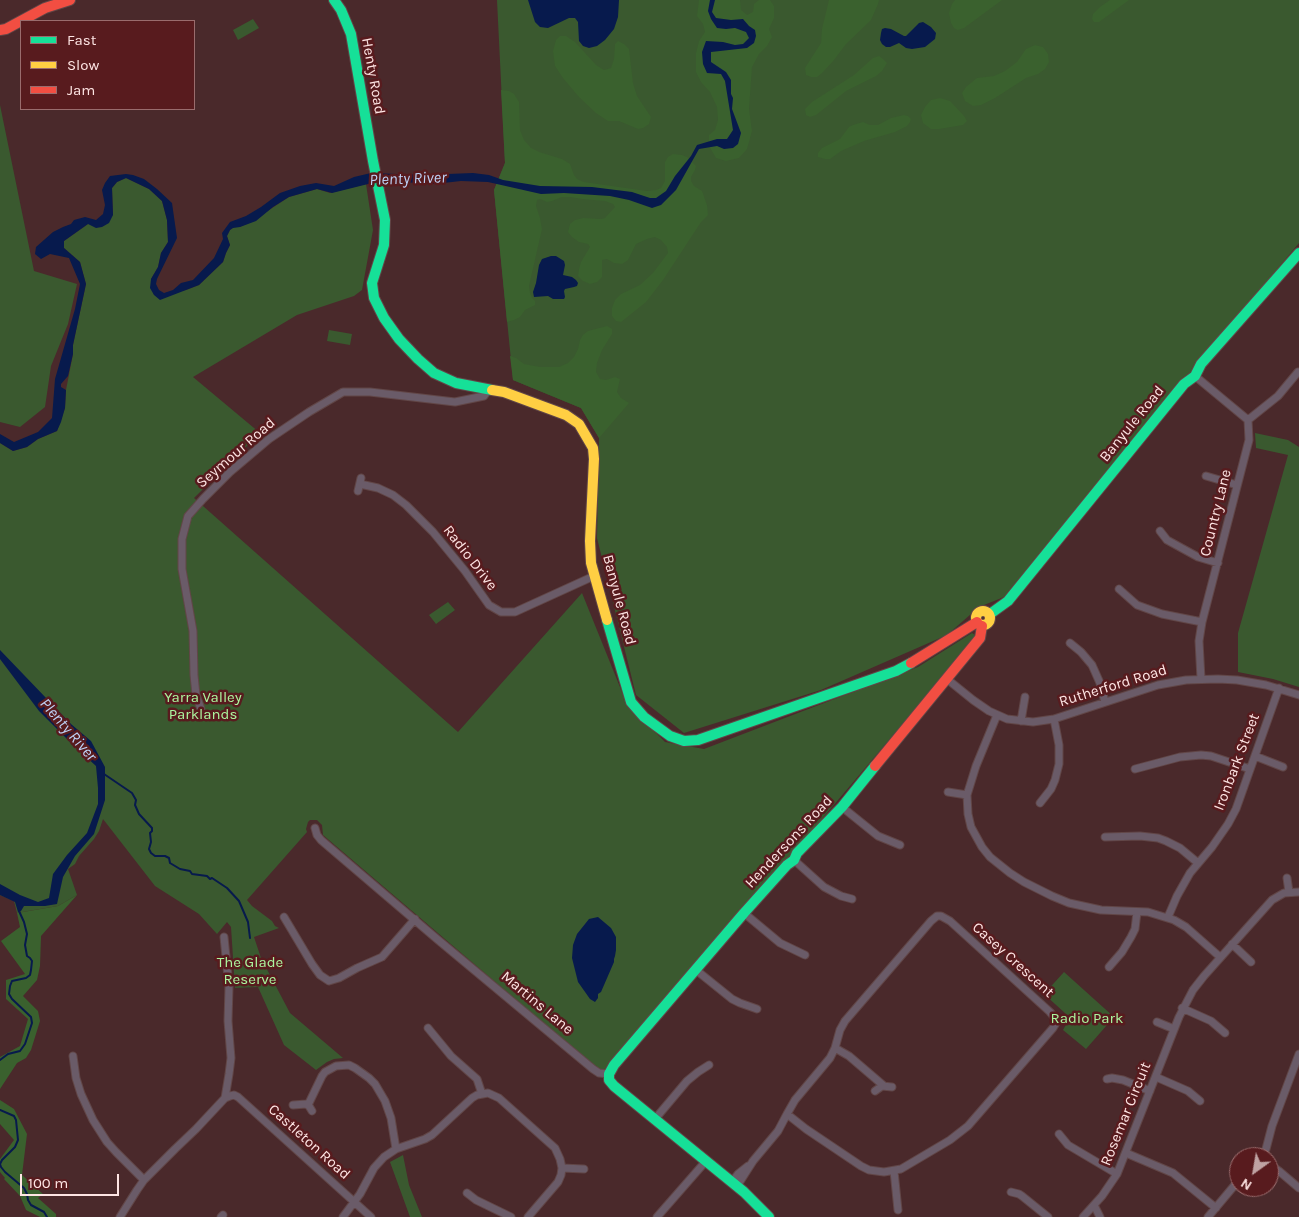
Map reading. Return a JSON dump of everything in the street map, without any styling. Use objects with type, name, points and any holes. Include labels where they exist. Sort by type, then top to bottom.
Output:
[{"type":"street","points":[[23,20],[45,8],[70,0]]},
{"type":"street","name":"Henty Road","points":[[334,0],[341,10],[351,34],[373,161]]},
{"type":"street","points":[[0,30],[20,21]]},
{"type":"street","name":"Banyule Road","points":[[373,161],[385,220],[384,245],[372,283],[374,298],[384,318],[399,339],[434,373],[456,383],[504,392],[566,415],[579,424],[593,448],[594,459],[590,541],[591,563],[631,702],[644,717],[670,736],[684,741],[698,740],[896,671],[980,624],[987,625],[991,619],[990,614],[1008,601],[1184,384],[1195,376],[1201,364],[1299,253]]},
{"type":"street","points":[[1195,376],[1248,420],[1278,396],[1298,372]]},
{"type":"street","name":"Seymour Road","points":[[201,709],[196,695],[193,631],[182,569],[182,539],[188,516],[193,510],[230,472],[269,439],[343,392],[370,392],[455,402],[484,396],[489,389]]},
{"type":"street","name":"Country Lane","points":[[1201,679],[1199,641],[1202,622],[1249,440],[1248,420]]},
{"type":"street","points":[[1206,476],[1237,484]]},
{"type":"street","name":"Radio Drive","points":[[360,484],[386,491],[406,505],[433,532],[465,571],[489,605],[501,612],[516,612],[594,576]]},
{"type":"street","points":[[1160,530],[1167,540],[1198,557],[1218,562]]},
{"type":"street","points":[[1119,589],[1136,605],[1162,614],[1202,622]]},
{"type":"street","name":"Hendersons Road","points":[[608,1074],[744,913],[787,865],[794,860],[797,853],[842,807],[980,638],[980,624]]},
{"type":"street","points":[[1070,643],[1092,665],[1100,683],[1105,702]]},
{"type":"street","name":"Rutherford Road","points":[[947,678],[982,707],[997,715],[1007,719],[1033,722],[1054,719],[1158,685],[1186,680],[1237,680],[1279,688],[1299,695]]},
{"type":"street","name":"Ironbark Street","points":[[1168,917],[1183,884],[1212,847],[1236,809],[1279,688]]},
{"type":"street","points":[[1021,721],[1025,697]]},
{"type":"street","points":[[997,715],[976,766],[967,795],[971,826],[982,847],[990,856],[1010,873],[1039,890],[1069,903],[1101,910],[1148,912],[1168,917],[1186,927],[1220,957]]},
{"type":"street","points":[[1040,803],[1051,789],[1059,764],[1059,745],[1054,719]]},
{"type":"street","points":[[1135,769],[1180,757],[1201,755],[1223,759],[1250,769]]},
{"type":"street","points":[[1255,756],[1283,767]]},
{"type":"street","points":[[948,792],[967,795]]},
{"type":"street","points":[[842,807],[878,836],[900,845]]},
{"type":"street","name":"Martins Lane","points":[[315,828],[321,840],[414,919],[593,1069],[600,1073],[608,1074],[611,1083],[762,1204],[766,1215],[778,1217]]},
{"type":"street","points":[[1105,837],[1140,836],[1158,838],[1180,848],[1198,863]]},
{"type":"street","points":[[794,860],[824,887],[841,896],[852,899]]},
{"type":"street","points":[[1287,878],[1289,892],[1299,892]]},
{"type":"street","name":"Rosemar Circuit","points":[[1083,1217],[1108,1189],[1117,1174],[1182,1008],[1189,996],[1220,957],[1272,900],[1279,895],[1289,892]]},
{"type":"street","points":[[1109,967],[1128,944],[1134,929],[1137,912]]},
{"type":"street","points":[[744,913],[780,943],[804,955]]},
{"type":"street","name":"Casey Crescent","points":[[738,1186],[754,1161],[772,1139],[795,1100],[828,1062],[835,1048],[840,1030],[848,1017],[931,921],[939,916],[950,921],[1055,1018],[1056,1024],[1053,1028],[968,1126],[912,1164],[894,1171],[876,1172],[861,1166],[786,1116]]},
{"type":"street","points":[[284,917],[312,964],[320,975],[328,981],[382,957],[414,919]]},
{"type":"street","points":[[120,1217],[144,1180],[225,1098],[231,1058],[228,1021],[228,974],[224,937]]},
{"type":"street","points":[[1232,944],[1251,962]]},
{"type":"street","points":[[696,970],[732,999],[757,1009]]},
{"type":"street","points":[[1182,1008],[1211,1021],[1226,1033]]},
{"type":"street","points":[[1157,1022],[1174,1029]]},
{"type":"street","points":[[428,1028],[448,1052],[477,1079],[482,1094]]},
{"type":"street","points":[[835,1048],[849,1056],[888,1087],[880,1087],[874,1091]]},
{"type":"street","points":[[1264,1147],[1299,1054]]},
{"type":"street","points":[[72,1056],[81,1094],[93,1120],[103,1137],[144,1180]]},
{"type":"street","points":[[655,1119],[686,1081],[709,1065]]},
{"type":"street","points":[[293,1105],[303,1104],[310,1108],[325,1072],[336,1066],[355,1068],[375,1084],[385,1101],[391,1118],[396,1150]]},
{"type":"street","points":[[1156,1077],[1188,1091],[1200,1101]]},
{"type":"street","points":[[1107,1079],[1123,1080],[1150,1091]]},
{"type":"street","points":[[344,1217],[364,1195],[368,1180],[379,1162],[390,1153],[432,1135],[472,1098],[482,1094],[491,1094],[499,1098],[558,1153],[562,1168],[558,1182],[528,1217]]},
{"type":"street","name":"Castleton Road","points":[[225,1098],[234,1095],[238,1097],[371,1217]]},
{"type":"street","points":[[1059,1134],[1068,1145],[1117,1174]]},
{"type":"street","points":[[1126,1154],[1173,1173],[1216,1208]]},
{"type":"street","points":[[657,1217],[706,1161]]},
{"type":"street","points":[[562,1168],[584,1169]]},
{"type":"street","points":[[894,1171],[898,1210]]},
{"type":"street","points":[[1279,1171],[1299,1188]]},
{"type":"street","points":[[1011,1192],[1022,1196],[1048,1217]]},
{"type":"street","points":[[1208,1217],[1229,1192]]},
{"type":"street","points":[[467,1193],[476,1200],[511,1217]]},
{"type":"street","points":[[1094,1205],[1100,1217]]},
{"type":"green space","points":[[497,0],[1299,0],[1299,243],[1004,597],[979,607],[947,635],[821,690],[684,733],[636,695],[597,538],[599,438],[581,408],[513,380],[494,190],[505,163]]},
{"type":"green space","points":[[699,0],[740,0],[741,10],[747,15],[753,12],[754,4],[759,0],[770,0],[774,6],[774,18],[769,29],[772,37],[752,67],[749,109],[752,131],[747,149],[739,158],[726,161],[716,158],[709,146],[709,135],[715,130],[718,120],[717,107],[710,92],[701,82],[696,72],[696,53],[699,41],[705,32],[703,24],[697,16]]},
{"type":"green space","points":[[829,0],[879,0],[871,20],[846,44],[822,73],[817,77],[811,77],[806,75],[805,68],[821,43],[822,29]]},
{"type":"green space","points":[[955,0],[1002,0],[964,28],[958,30],[951,23],[949,13]]},
{"type":"green space","points":[[1110,0],[1129,0],[1099,22],[1094,22],[1092,19],[1093,14]]},
{"type":"green space","points":[[253,19],[259,28],[238,40],[233,30]]},
{"type":"green space","points":[[560,36],[566,36],[575,42],[596,65],[604,70],[611,68],[615,44],[618,41],[624,44],[629,49],[633,83],[637,96],[651,117],[649,124],[638,129],[619,121],[608,121],[579,97],[555,66],[553,51],[556,40]]},
{"type":"green space","points":[[1035,45],[1043,47],[1048,54],[1049,62],[1045,69],[981,105],[973,106],[965,101],[962,93],[977,78],[994,76],[1005,71],[1017,62],[1026,49]]},
{"type":"green space","points":[[879,56],[887,63],[876,76],[846,91],[816,115],[810,117],[806,115],[805,109],[812,102],[854,75],[873,58]]},
{"type":"green space","points":[[501,90],[514,94],[519,102],[520,130],[524,140],[531,148],[562,159],[570,164],[577,179],[584,182],[647,191],[656,190],[661,188],[665,181],[665,162],[673,154],[687,157],[696,166],[691,181],[694,186],[702,191],[708,215],[701,222],[663,280],[646,302],[621,322],[616,321],[612,316],[615,300],[621,294],[640,285],[653,273],[668,253],[667,247],[661,240],[655,237],[647,239],[636,244],[628,260],[622,264],[614,263],[607,259],[602,260],[602,277],[597,282],[590,284],[583,281],[578,276],[579,269],[590,247],[588,244],[579,242],[572,237],[568,232],[570,224],[575,220],[583,218],[605,218],[615,207],[613,204],[605,201],[562,197],[547,202],[540,199],[537,200],[536,206],[542,229],[529,286],[535,305],[525,310],[520,317],[507,322],[494,190],[505,163]]},
{"type":"green space","points":[[940,98],[950,101],[964,116],[967,121],[963,125],[931,129],[923,123],[921,115],[925,107],[931,100]]},
{"type":"green space","points":[[0,105],[34,271],[77,284],[68,324],[51,366],[45,407],[20,427],[0,422]]},
{"type":"green space","points":[[904,115],[911,119],[910,122],[907,126],[895,132],[864,141],[841,151],[830,159],[818,157],[818,153],[822,148],[840,139],[849,127],[853,125],[863,122],[870,125],[878,125],[891,118]]},
{"type":"green space","name":"Yarra Valley Parklands","points":[[126,178],[149,189],[162,201],[167,220],[168,242],[161,253],[158,267],[151,279],[154,295],[186,290],[199,285],[223,262],[230,245],[227,236],[230,230],[235,226],[240,227],[289,197],[317,189],[330,193],[366,184],[373,230],[362,290],[354,296],[297,315],[193,377],[260,433],[194,498],[458,732],[582,593],[626,702],[665,742],[704,749],[918,667],[972,633],[975,635],[974,640],[804,840],[605,1069],[596,1068],[323,835],[322,825],[317,820],[310,820],[308,822],[307,832],[247,900],[279,928],[254,937],[261,958],[290,1013],[343,1058],[327,1062],[316,1070],[284,1045],[258,987],[235,988],[231,927],[227,922],[217,934],[199,914],[155,886],[103,819],[94,839],[79,856],[75,864],[68,869],[77,895],[58,906],[17,913],[14,901],[0,895],[0,443],[13,451],[27,447],[38,439],[57,431],[65,408],[73,345],[86,284],[80,262],[64,248],[64,241],[88,224],[113,215],[112,188],[117,182]]},
{"type":"green space","points":[[607,326],[612,329],[612,334],[602,350],[596,372],[600,379],[606,380],[615,377],[620,379],[617,392],[621,398],[629,403],[599,438],[581,408],[513,380],[510,356],[524,364],[540,367],[559,367],[568,363],[574,357],[583,335],[588,331]]},
{"type":"green space","points":[[329,330],[352,334],[350,345],[327,341]]},
{"type":"green space","points":[[1255,433],[1288,440],[1299,447],[1299,687],[1273,679],[1238,672],[1238,633],[1288,455],[1256,448]]},
{"type":"green space","points":[[448,602],[455,610],[436,624],[429,615]]},
{"type":"green space","points":[[77,895],[41,936],[40,966],[37,980],[23,996],[38,1011],[40,1021],[31,1050],[26,1058],[17,1063],[0,1089],[0,1057],[20,1046],[28,1019],[6,999],[6,980],[25,974],[1,941],[20,927],[17,913],[58,906]]},
{"type":"green space","name":"Radio Park","points":[[1064,972],[1114,1017],[1086,1049],[1063,1030],[1068,1021],[1066,1014],[1044,994]]},
{"type":"green space","points":[[0,1100],[14,1109],[27,1134],[22,1175],[43,1194],[38,1198],[56,1214],[56,1217],[40,1217],[26,1210],[20,1196],[0,1172],[0,1159],[14,1140],[0,1124]]},
{"type":"green space","points":[[403,1155],[409,1185],[422,1217],[410,1217],[390,1162]]},
{"type":"water","points":[[528,0],[619,0],[618,17],[614,29],[605,40],[597,46],[589,48],[583,46],[579,41],[578,22],[575,18],[569,18],[548,28],[540,27],[535,22]]},
{"type":"water","name":"Plenty River","points":[[710,0],[715,0],[712,12],[716,18],[743,19],[755,30],[754,43],[747,48],[711,52],[711,62],[726,72],[731,80],[732,109],[741,133],[738,144],[733,148],[724,149],[717,146],[699,149],[676,190],[661,205],[652,208],[610,196],[564,193],[541,194],[488,182],[461,181],[434,184],[380,181],[332,193],[317,189],[289,197],[256,221],[230,230],[227,236],[230,245],[223,262],[199,285],[160,300],[150,288],[151,279],[158,267],[161,253],[168,242],[167,220],[162,201],[149,189],[126,178],[117,182],[112,188],[113,215],[109,223],[96,228],[88,224],[64,241],[64,248],[80,262],[86,284],[68,376],[61,384],[61,387],[66,390],[65,408],[57,431],[38,439],[27,447],[13,451],[0,443],[0,434],[14,442],[38,432],[52,418],[55,379],[75,309],[80,284],[69,258],[50,254],[41,259],[35,254],[36,247],[53,232],[71,224],[74,220],[85,217],[96,220],[103,214],[105,205],[102,190],[110,176],[126,174],[144,179],[172,203],[177,238],[156,284],[159,290],[164,293],[173,290],[181,283],[193,280],[214,258],[223,239],[222,233],[230,222],[246,216],[280,193],[300,186],[316,183],[334,186],[354,177],[371,173],[422,175],[473,173],[540,186],[592,187],[632,192],[656,198],[666,191],[697,145],[717,139],[727,139],[733,130],[725,81],[721,74],[707,73],[703,64],[702,52],[706,41],[735,45],[743,44],[749,38],[746,32],[735,28],[717,28],[708,11]]},
{"type":"water","points":[[923,22],[936,33],[935,39],[925,47],[912,49],[906,48],[899,43],[886,47],[880,40],[882,29],[891,29],[906,36],[919,23]]},
{"type":"water","points":[[556,256],[564,261],[563,275],[572,277],[578,283],[577,286],[565,289],[564,299],[553,299],[548,296],[534,297],[533,292],[539,265],[542,259]]},
{"type":"water","name":"Plenty River","points":[[0,650],[71,724],[91,741],[105,767],[105,800],[94,834],[75,856],[63,877],[57,904],[24,906],[18,912],[15,902],[0,895],[0,884],[38,902],[49,898],[53,874],[87,833],[98,804],[98,788],[96,766],[39,711],[0,659]]},
{"type":"water","points":[[598,917],[611,928],[616,937],[616,950],[614,962],[595,1002],[590,999],[578,982],[572,958],[573,945],[577,934],[589,919]]},
{"type":"waterway","points":[[104,774],[132,793],[136,800],[135,805],[139,814],[152,828],[149,849],[151,853],[155,856],[165,856],[169,858],[170,863],[180,869],[190,871],[192,874],[212,878],[227,888],[239,901],[248,922],[250,938]]},
{"type":"waterway","points":[[0,1060],[8,1054],[20,1051],[25,1044],[32,1023],[31,1017],[9,994],[12,981],[26,978],[30,975],[31,970],[32,961],[27,956],[25,945],[27,934],[19,911]]},
{"type":"waterway","points":[[0,1110],[14,1116],[18,1140],[15,1147],[2,1160],[1,1167],[24,1188],[31,1205],[44,1212],[47,1217]]},
{"type":"traffic: fast","points":[[334,0],[341,10],[351,34],[385,220],[384,245],[372,283],[374,298],[384,318],[399,339],[434,373],[456,383],[492,390]]},
{"type":"traffic: fast","points":[[990,614],[1008,601],[1184,384],[1195,376],[1201,364],[1299,253]]},
{"type":"traffic: fast","points":[[607,620],[631,702],[644,717],[670,736],[684,741],[698,740],[896,671],[911,663]]},
{"type":"traffic: fast","points":[[769,1217],[744,1192],[614,1086],[609,1080],[609,1074],[614,1065],[744,913],[787,865],[794,860],[797,853],[842,807],[875,766]]},
{"type":"traffic: slow","points":[[492,390],[504,392],[566,415],[579,424],[593,448],[591,563],[607,620]]},
{"type":"traffic: slow","points":[[980,611],[986,611],[990,618],[986,625],[980,625],[976,621],[976,615],[980,611]]},
{"type":"traffic: jam","points":[[23,20],[45,8],[70,0]]},
{"type":"traffic: jam","points":[[0,30],[20,21]]},
{"type":"traffic: jam","points":[[911,663],[977,622]]},
{"type":"traffic: jam","points":[[875,766],[980,638],[982,626]]},
{"type":"park label","name":"The Glade Reserve","points":[[250,972]]}]
